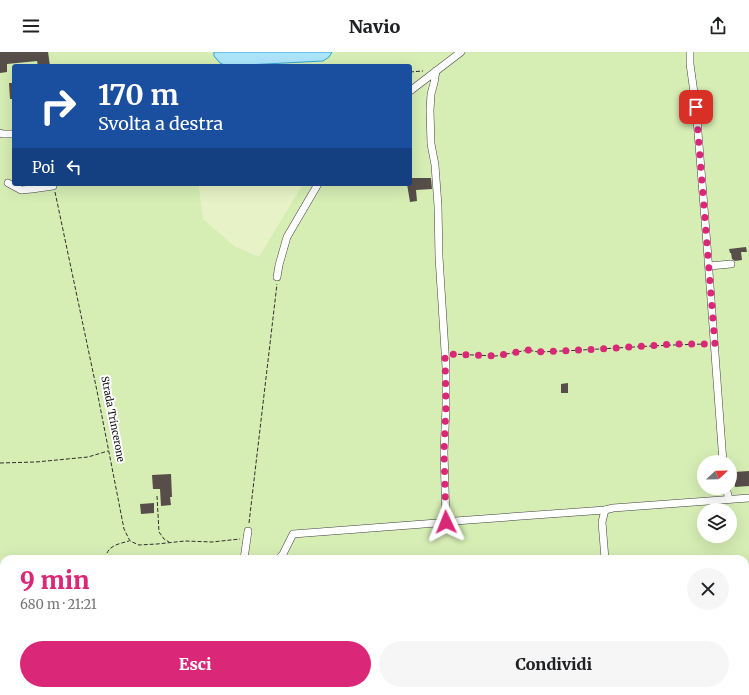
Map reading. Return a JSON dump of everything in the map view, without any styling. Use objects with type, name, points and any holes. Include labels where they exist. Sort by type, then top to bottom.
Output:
[{"type":"street","points":[[412,89],[460,52]]},
{"type":"street","points":[[690,52],[709,266],[723,455]]},
{"type":"street","points":[[436,71],[431,94],[430,117],[431,144],[435,165],[438,206],[439,257],[445,354],[446,406],[444,452],[446,522]]},
{"type":"street","points":[[0,133],[12,134]]},
{"type":"street","points":[[8,183],[12,186]]},
{"type":"street","points":[[12,186],[21,190],[53,186]]},
{"type":"street","points":[[277,277],[287,237],[317,186]]},
{"type":"street","points":[[709,266],[730,264]]},
{"type":"street","points":[[727,495],[728,499]]},
{"type":"street","points":[[282,555],[293,534],[749,498]]},
{"type":"street","points":[[605,510],[602,522],[605,555]]},
{"type":"street","points":[[244,555],[247,535]]},
{"type":"path","points":[[412,72],[423,71]]},
{"type":"path","name":"Strada Trincerone","points":[[53,186],[94,376],[124,529],[130,541]]},
{"type":"path","points":[[106,555],[108,550],[113,546],[130,541],[139,545],[185,541],[212,542],[247,535],[277,277]]},
{"type":"path","points":[[445,354],[496,356],[528,350],[538,352],[676,344],[715,345]]},
{"type":"path","points":[[0,463],[36,462],[88,457],[109,451]]},
{"type":"path","points":[[156,496],[158,532],[170,543]]},
{"type":"green space","points":[[0,52],[749,52],[749,555],[0,555]]},
{"type":"green space","points":[[200,186],[302,186],[259,257],[234,246],[203,219]]},
{"type":"water","points":[[214,52],[332,52],[329,57],[323,61],[265,64],[222,64],[214,56]]},
{"type":"building","points":[[0,52],[48,52],[50,64],[38,64],[37,61],[7,64],[7,72],[0,73]]},
{"type":"building","points":[[9,83],[12,83],[12,99],[10,99]]},
{"type":"building","points":[[412,178],[431,178],[432,189],[416,190],[417,201],[410,202],[407,186],[412,186]]},
{"type":"building","points":[[746,247],[747,252],[741,252],[742,260],[735,261],[732,259],[729,249]]},
{"type":"building","points":[[568,383],[568,393],[561,393],[561,384]]},
{"type":"building","points":[[749,471],[749,486],[737,487],[737,472]]},
{"type":"building","points":[[171,474],[171,505],[161,506],[160,489],[153,489],[152,475]]},
{"type":"building","points":[[154,503],[154,513],[141,514],[140,504]]},
{"type":"route","points":[[446,522],[444,452],[446,406],[445,354],[496,356],[528,350],[538,352],[676,344],[715,345],[696,107]]}]
